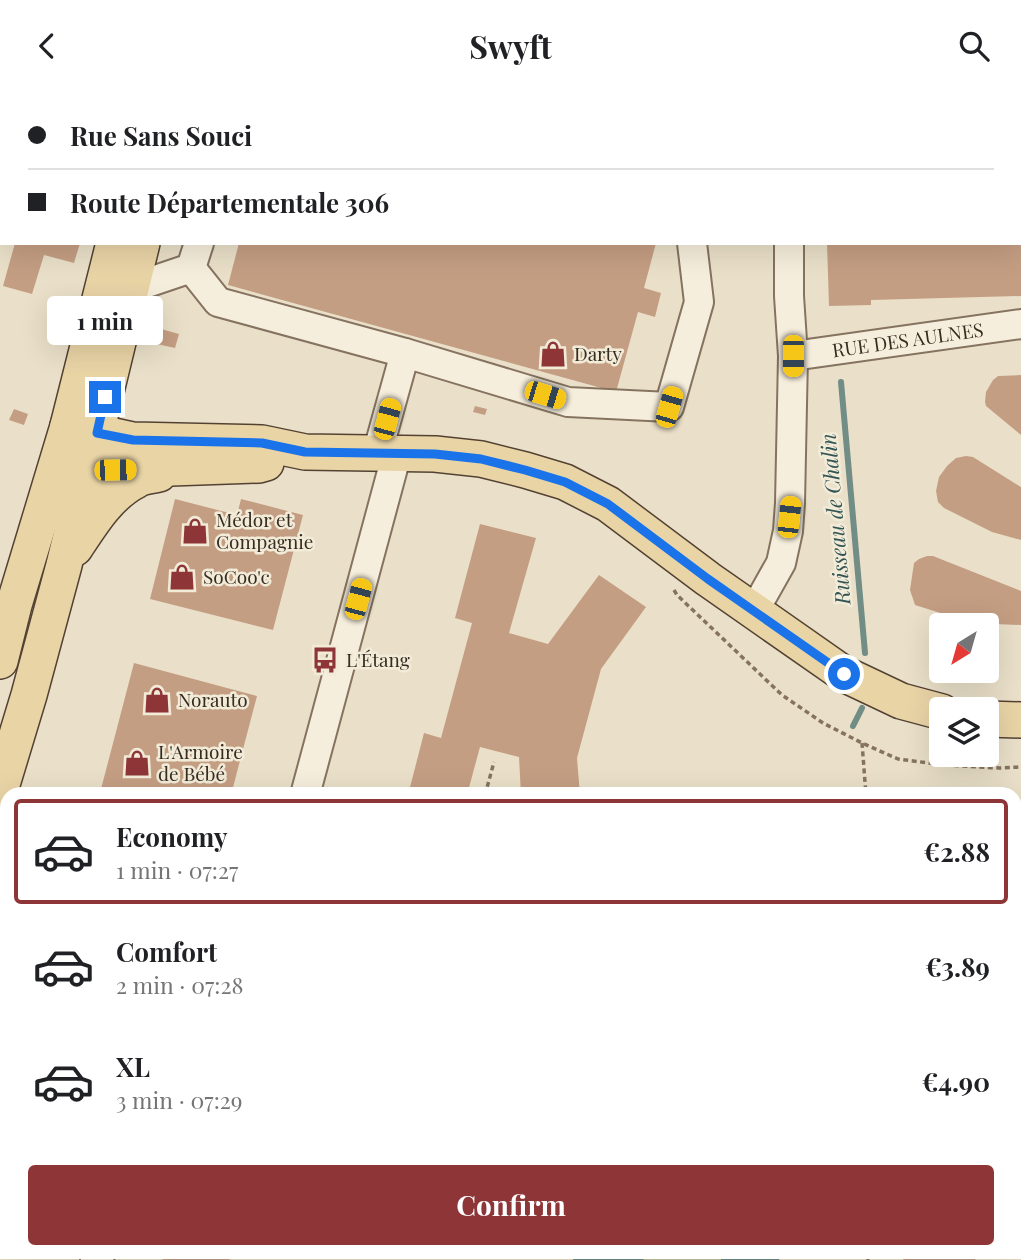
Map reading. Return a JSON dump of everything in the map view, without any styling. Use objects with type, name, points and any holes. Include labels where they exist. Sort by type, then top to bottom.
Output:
[{"type":"main road","points":[[1,787],[64,565],[79,451],[114,245]]},
{"type":"main road","points":[[0,661],[14,605],[110,373],[142,245]]},
{"type":"main road","points":[[79,451],[133,440],[262,443],[305,452],[435,454],[481,459],[565,482],[608,504],[844,674],[901,701],[929,709]]},
{"type":"main road","points":[[79,451],[115,470],[259,465],[305,452]]},
{"type":"main road","points":[[64,565],[93,520],[113,498],[138,479],[182,468]]},
{"type":"main road","points":[[999,719],[1021,720]]},
{"type":"street","points":[[132,288],[195,256],[218,302],[405,353],[569,402],[669,407],[699,302],[692,245]]},
{"type":"street","points":[[754,611],[781,563],[788,531],[793,356],[789,245]]},
{"type":"street","name":"RUE DES AULNES","points":[[793,356],[1021,324]]},
{"type":"street","points":[[307,787],[387,454],[405,353]]},
{"type":"path","points":[[671,586],[677,595],[782,695],[823,723],[898,759],[944,765],[1021,767]]},
{"type":"path","points":[[862,743],[865,787]]},
{"type":"path","points":[[487,787],[494,762]]},
{"type":"green space","points":[[643,1259],[722,1259],[722,1260]]},
{"type":"water","points":[[575,1259],[643,1259],[642,1260]]},
{"type":"water","points":[[722,1259],[778,1259],[778,1260]]},
{"type":"building","points":[[14,245],[79,245],[74,263],[44,255],[32,294],[3,286]]},
{"type":"building","name":"Darty","points":[[238,245],[655,245],[644,288],[661,293],[655,317],[638,312],[616,392],[228,285]]},
{"type":"building","points":[[827,245],[1021,245],[1021,296],[871,300],[871,305],[829,306]]},
{"type":"building","points":[[161,329],[179,334],[175,348],[157,344]]},
{"type":"building","points":[[1021,375],[1021,435],[986,406],[985,402],[986,392],[998,376]]},
{"type":"building","points":[[475,406],[487,409],[485,415],[473,412]]},
{"type":"building","points":[[14,409],[28,414],[24,425],[9,420]]},
{"type":"building","points":[[973,457],[1021,487],[1021,540],[992,532],[944,508],[938,502],[936,491],[939,477],[956,458]]},
{"type":"building","points":[[175,499],[237,515],[241,499],[303,515],[273,630],[150,599]]},
{"type":"building","points":[[480,524],[536,538],[509,633],[548,644],[599,575],[646,607],[601,669],[577,758],[579,787],[521,787],[519,757],[480,747],[469,787],[410,787],[424,733],[441,738],[472,623],[455,618]]},
{"type":"building","points":[[933,556],[1021,591],[1021,625],[999,624],[999,613],[940,613],[915,605],[910,590],[914,563]]},
{"type":"building","points":[[134,663],[257,696],[233,787],[102,787]]},
{"type":"building","points":[[228,1259],[231,1260],[161,1260]]},
{"type":"building","points":[[903,1259],[976,1259],[975,1260]]},
{"type":"waterway","name":"Ruisseau de Chalin","points":[[841,382],[865,653]]},
{"type":"waterway","name":"Ruisseau de Chalin","points":[[853,726],[862,708]]},
{"type":"place","name":"Darty","points":[[553,354]]},
{"type":"place","name":"Médor et Compagnie","points":[[195,531]]},
{"type":"place","name":"SoCoo'c","points":[[182,577]]},
{"type":"place","name":"L'Étang","points":[[325,660]]},
{"type":"place","name":"Norauto","points":[[157,700]]},
{"type":"place","name":"L'Armoire de Bébé","points":[[137,763]]},
{"type":"route","points":[[105,397],[97,433],[133,440],[262,443],[305,452],[435,454],[481,459],[565,482],[608,504],[708,579],[844,674]]}]
